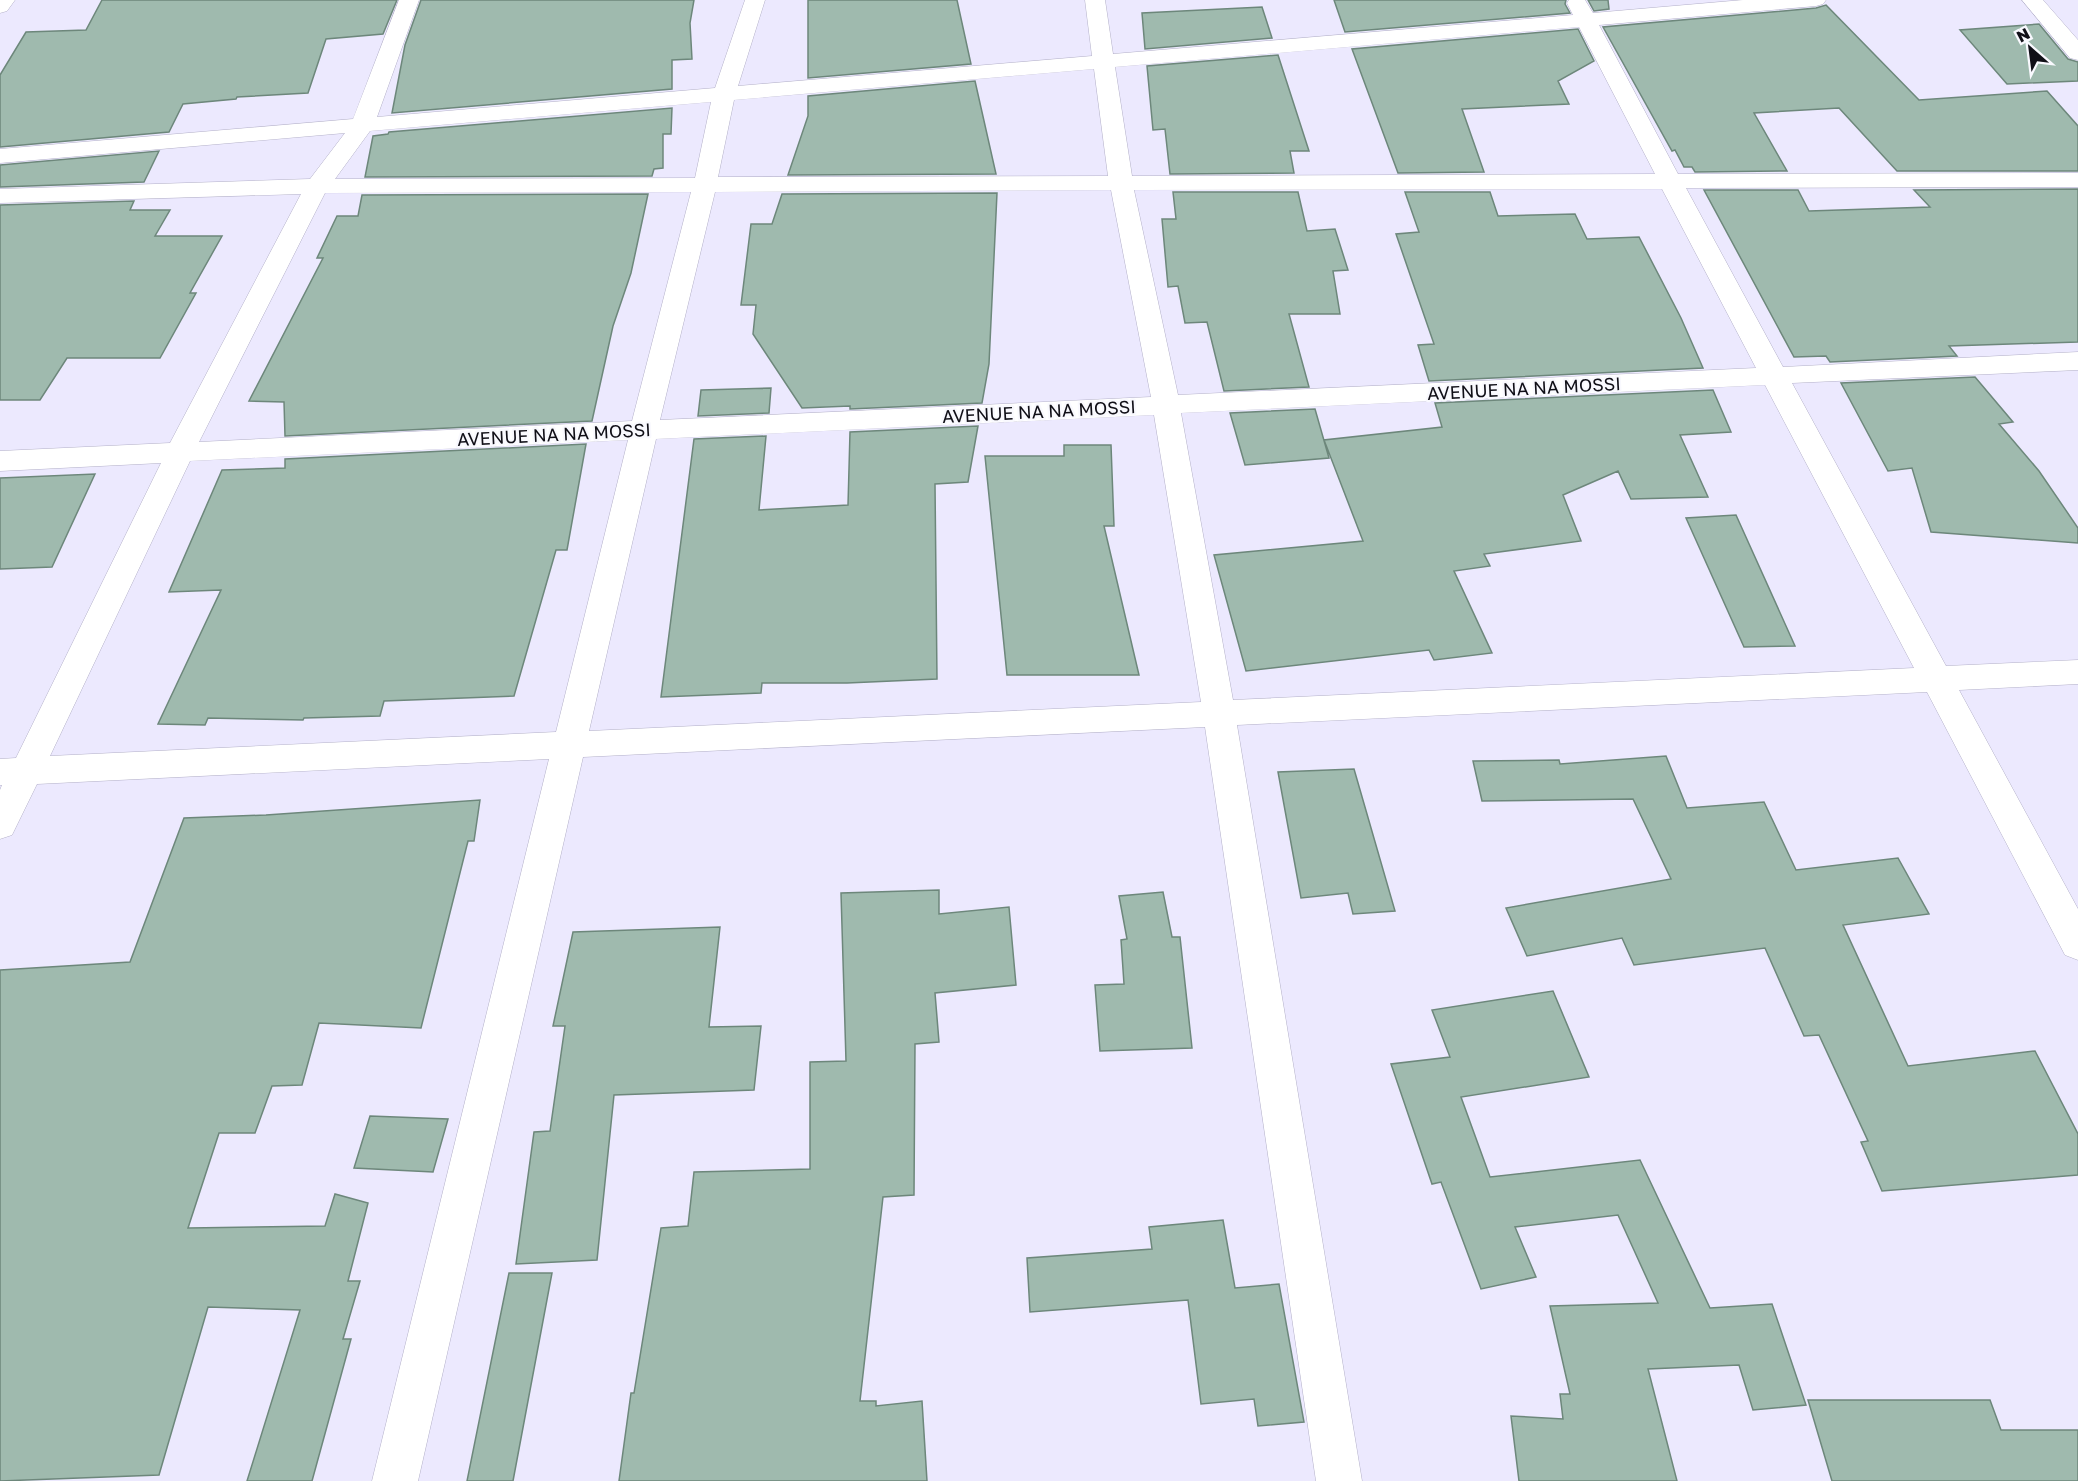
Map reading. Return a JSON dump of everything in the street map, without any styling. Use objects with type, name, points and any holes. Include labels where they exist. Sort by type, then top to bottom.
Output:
[{"type":"street","points":[[0,7],[5,0]]},
{"type":"street","points":[[0,825],[13,772],[317,186],[362,126],[409,0]]},
{"type":"street","points":[[395,1481],[644,430],[705,184],[724,95],[755,0]]},
{"type":"street","points":[[1095,0],[1121,183],[1166,405],[1219,713],[1339,1481]]},
{"type":"street","points":[[0,156],[1105,62],[1581,10],[1816,0]]},
{"type":"street","points":[[2032,0],[2078,53]]},
{"type":"street","points":[[1581,10],[2078,944]]},
{"type":"street","points":[[0,196],[317,186],[2078,180]]},
{"type":"street","name":"AVENUE NA NA MOSSI","points":[[0,461],[2078,362]]},
{"type":"street","points":[[13,772],[2078,672]]},
{"type":"building","points":[[102,0],[397,0],[383,34],[326,39],[308,93],[237,97],[236,99],[183,104],[169,132],[0,147],[0,75],[26,32],[86,30]]},
{"type":"building","points":[[421,0],[694,0],[690,23],[692,59],[672,60],[672,89],[392,113],[405,45]]},
{"type":"building","points":[[808,0],[957,0],[971,64],[808,78]]},
{"type":"building","points":[[1334,0],[1566,0],[1565,4],[1570,13],[1345,32]]},
{"type":"building","points":[[1588,0],[1608,0],[1609,9],[1594,11]]},
{"type":"building","points":[[1826,5],[1919,100],[2047,91],[2078,126],[2078,171],[1897,171],[1839,108],[1754,113],[1787,171],[1695,172],[1692,167],[1684,167],[1675,150],[1672,151],[1603,27],[1816,8]]},
{"type":"building","points":[[1262,7],[1272,38],[1145,49],[1142,13]]},
{"type":"building","points":[[2039,24],[2068,59],[2078,62],[2078,81],[2007,84],[1960,30]]},
{"type":"building","points":[[1578,29],[1594,61],[1558,81],[1569,104],[1462,109],[1484,172],[1398,173],[1352,49]]},
{"type":"building","points":[[1278,55],[1309,151],[1290,151],[1294,173],[1170,174],[1165,129],[1153,130],[1147,66]]},
{"type":"building","points":[[975,81],[996,174],[788,175],[808,116],[808,96]]},
{"type":"building","points":[[672,108],[671,134],[663,134],[663,168],[654,169],[652,176],[365,177],[373,136],[389,132]]},
{"type":"building","points":[[159,151],[144,182],[0,187],[0,165]]},
{"type":"building","points":[[2078,189],[2078,342],[1949,346],[1957,356],[1830,362],[1826,356],[1794,357],[1704,190],[1798,190],[1809,211],[1930,207],[1914,190]]},
{"type":"building","points":[[1173,192],[1298,192],[1307,231],[1335,229],[1348,270],[1333,271],[1340,314],[1289,314],[1309,387],[1224,391],[1207,322],[1185,323],[1178,286],[1168,287],[1162,219],[1176,219]]},
{"type":"building","points":[[1405,192],[1490,192],[1498,216],[1575,214],[1587,239],[1639,237],[1681,318],[1703,368],[1429,381],[1418,345],[1434,344],[1396,234],[1419,232]]},
{"type":"building","points":[[997,193],[989,364],[982,403],[850,409],[850,406],[802,408],[753,334],[756,305],[741,305],[751,224],[772,224],[782,194]]},
{"type":"building","points":[[648,194],[631,273],[613,326],[592,421],[285,436],[284,402],[249,401],[323,258],[317,258],[337,216],[358,216],[362,195]]},
{"type":"building","points":[[134,201],[130,210],[170,210],[155,236],[222,236],[190,293],[196,293],[160,358],[67,358],[40,400],[0,400],[0,205]]},
{"type":"building","points":[[1975,377],[2013,422],[1999,424],[2039,471],[2078,528],[2078,543],[1931,532],[1912,468],[1888,471],[1841,383]]},
{"type":"building","points":[[771,388],[769,413],[698,416],[701,390]]},
{"type":"building","points":[[1713,390],[1731,432],[1680,435],[1708,497],[1631,499],[1618,471],[1563,495],[1581,541],[1484,554],[1490,566],[1454,571],[1492,653],[1434,660],[1429,650],[1246,671],[1214,555],[1363,541],[1324,440],[1442,427],[1435,403]]},
{"type":"building","points":[[1315,409],[1329,458],[1245,465],[1230,413]]},
{"type":"building","points":[[978,426],[968,482],[935,484],[937,679],[847,683],[762,683],[761,693],[661,697],[694,439],[766,436],[759,510],[848,505],[850,432]]},
{"type":"building","points":[[586,444],[567,550],[556,550],[514,696],[384,701],[380,716],[304,718],[303,720],[208,718],[205,725],[158,724],[221,590],[169,592],[222,470],[285,468],[285,459]]},
{"type":"building","points":[[1064,445],[1111,445],[1114,526],[1104,526],[1139,675],[1007,675],[985,456],[1064,456]]},
{"type":"building","points":[[95,474],[52,567],[0,569],[0,478]]},
{"type":"building","points":[[1736,515],[1795,646],[1744,647],[1686,518]]},
{"type":"building","points":[[1666,756],[1687,808],[1764,802],[1796,870],[1898,858],[1929,914],[1843,925],[1908,1066],[2035,1051],[2078,1134],[2078,1175],[1882,1191],[1861,1142],[1868,1141],[1819,1035],[1804,1036],[1765,948],[1634,965],[1622,938],[1527,956],[1506,908],[1671,879],[1633,799],[1482,801],[1473,761],[1559,760],[1560,764]]},
{"type":"building","points":[[1354,769],[1395,911],[1353,914],[1348,893],[1301,898],[1278,772]]},
{"type":"building","points":[[480,800],[474,841],[468,841],[421,1028],[319,1023],[302,1085],[272,1086],[255,1133],[219,1133],[188,1228],[325,1226],[335,1194],[368,1203],[348,1281],[360,1281],[343,1339],[351,1339],[312,1481],[247,1481],[300,1310],[208,1307],[159,1475],[0,1481],[0,970],[130,962],[184,818],[266,815]]},
{"type":"building","points":[[939,890],[939,914],[1009,907],[1016,985],[935,993],[939,1042],[915,1044],[914,1195],[883,1197],[860,1401],[876,1401],[876,1406],[922,1401],[927,1481],[619,1481],[631,1393],[634,1393],[661,1228],[688,1226],[694,1172],[810,1169],[810,1062],[846,1061],[841,893]]},
{"type":"building","points":[[1163,892],[1172,937],[1180,937],[1192,1048],[1100,1051],[1095,985],[1124,984],[1121,940],[1127,939],[1119,896]]},
{"type":"building","points":[[720,927],[709,1027],[761,1026],[754,1090],[614,1095],[597,1260],[516,1264],[534,1132],[550,1131],[565,1026],[553,1026],[573,932]]},
{"type":"building","points":[[1553,991],[1589,1077],[1461,1097],[1490,1177],[1640,1160],[1710,1308],[1772,1304],[1806,1405],[1753,1410],[1739,1365],[1648,1369],[1677,1481],[1519,1481],[1511,1416],[1563,1419],[1560,1394],[1570,1394],[1550,1306],[1658,1303],[1618,1215],[1515,1227],[1536,1277],[1481,1289],[1441,1182],[1432,1184],[1391,1064],[1450,1057],[1432,1010]]},
{"type":"building","points":[[370,1116],[448,1119],[433,1172],[354,1168]]},
{"type":"building","points":[[1223,1220],[1235,1288],[1279,1284],[1304,1422],[1258,1426],[1254,1399],[1201,1404],[1188,1300],[1030,1312],[1027,1258],[1152,1249],[1149,1227]]},
{"type":"building","points":[[509,1273],[552,1273],[513,1481],[467,1481]]},
{"type":"building","points":[[1808,1400],[1990,1400],[2001,1430],[2078,1430],[2078,1481],[1832,1481]]}]
